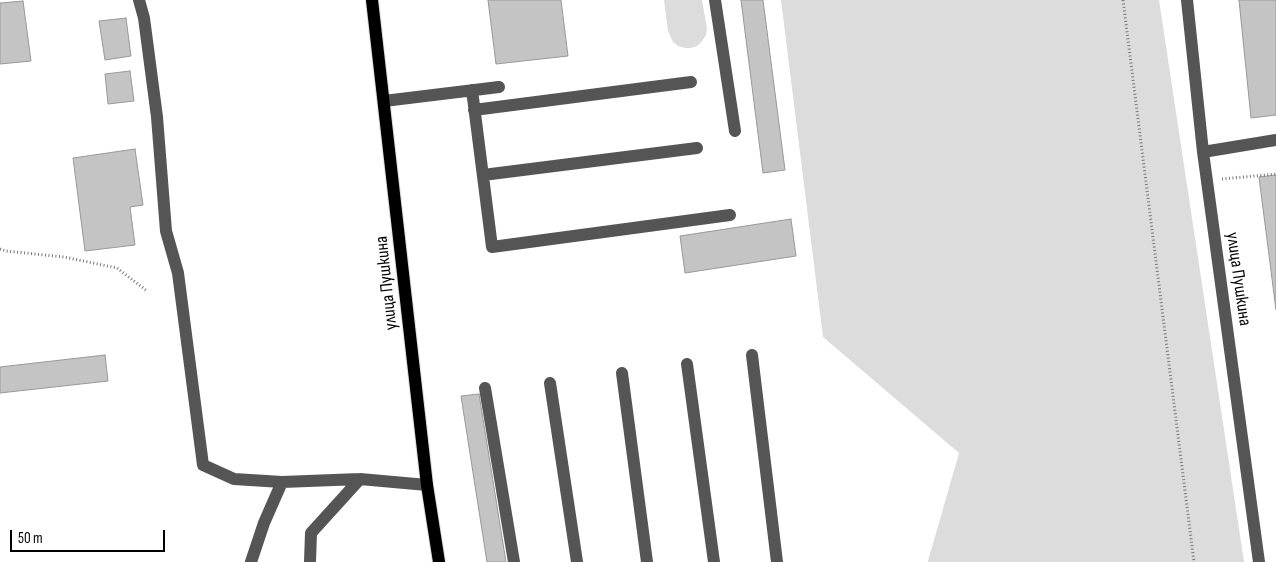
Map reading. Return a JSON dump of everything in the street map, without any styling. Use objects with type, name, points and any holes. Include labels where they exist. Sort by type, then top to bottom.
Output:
[{"type":"main road","name":"улица Пушкина","points":[[372,0],[427,485],[439,562]]},
{"type":"street","points":[[139,0],[144,18],[157,117],[166,231],[178,273],[203,465],[234,479],[282,482],[360,479],[427,485]]},
{"type":"street","points":[[715,0],[735,131]]},
{"type":"street","name":"улица Пушкина","points":[[1187,0],[1203,152],[1260,562]]},
{"type":"street","points":[[474,110],[690,82]]},
{"type":"street","points":[[384,101],[499,86]]},
{"type":"street","points":[[472,90],[492,247],[730,215]]},
{"type":"street","points":[[1203,152],[1276,140]]},
{"type":"street","points":[[482,175],[697,148]]},
{"type":"street","points":[[752,355],[777,562]]},
{"type":"street","points":[[686,364],[714,562]]},
{"type":"street","points":[[622,373],[647,562]]},
{"type":"street","points":[[550,384],[577,562]]},
{"type":"street","points":[[485,388],[514,562]]},
{"type":"street","points":[[310,562],[311,533],[360,479]]},
{"type":"street","points":[[251,562],[264,523],[282,482]]},
{"type":"path","points":[[1123,0],[1194,562]]},
{"type":"path","points":[[1207,180],[1276,174]]},
{"type":"path","points":[[0,249],[64,257],[117,268],[147,292]]},
{"type":"shaded area","points":[[664,0],[702,0],[707,29],[706,35],[697,46],[685,48],[673,42],[668,31]]},
{"type":"shaded area","points":[[781,0],[1159,0],[1244,562],[928,562],[959,453],[823,337]]},
{"type":"building","points":[[488,0],[561,0],[568,56],[496,64]]},
{"type":"building","points":[[741,0],[763,0],[785,170],[763,173]]},
{"type":"building","points":[[1239,0],[1276,0],[1276,115],[1251,118]]},
{"type":"building","points":[[23,1],[31,61],[0,64],[0,3]]},
{"type":"building","points":[[126,18],[131,56],[105,60],[99,21]]},
{"type":"building","points":[[130,71],[134,101],[108,104],[105,74]]},
{"type":"building","points":[[135,149],[143,205],[130,207],[135,245],[85,251],[73,158]]},
{"type":"building","points":[[1276,175],[1276,310],[1259,177]]},
{"type":"building","points":[[791,219],[796,256],[685,273],[680,236]]},
{"type":"building","points":[[105,355],[108,381],[0,393],[0,367]]},
{"type":"building","points":[[479,394],[506,562],[487,562],[461,396]]}]
